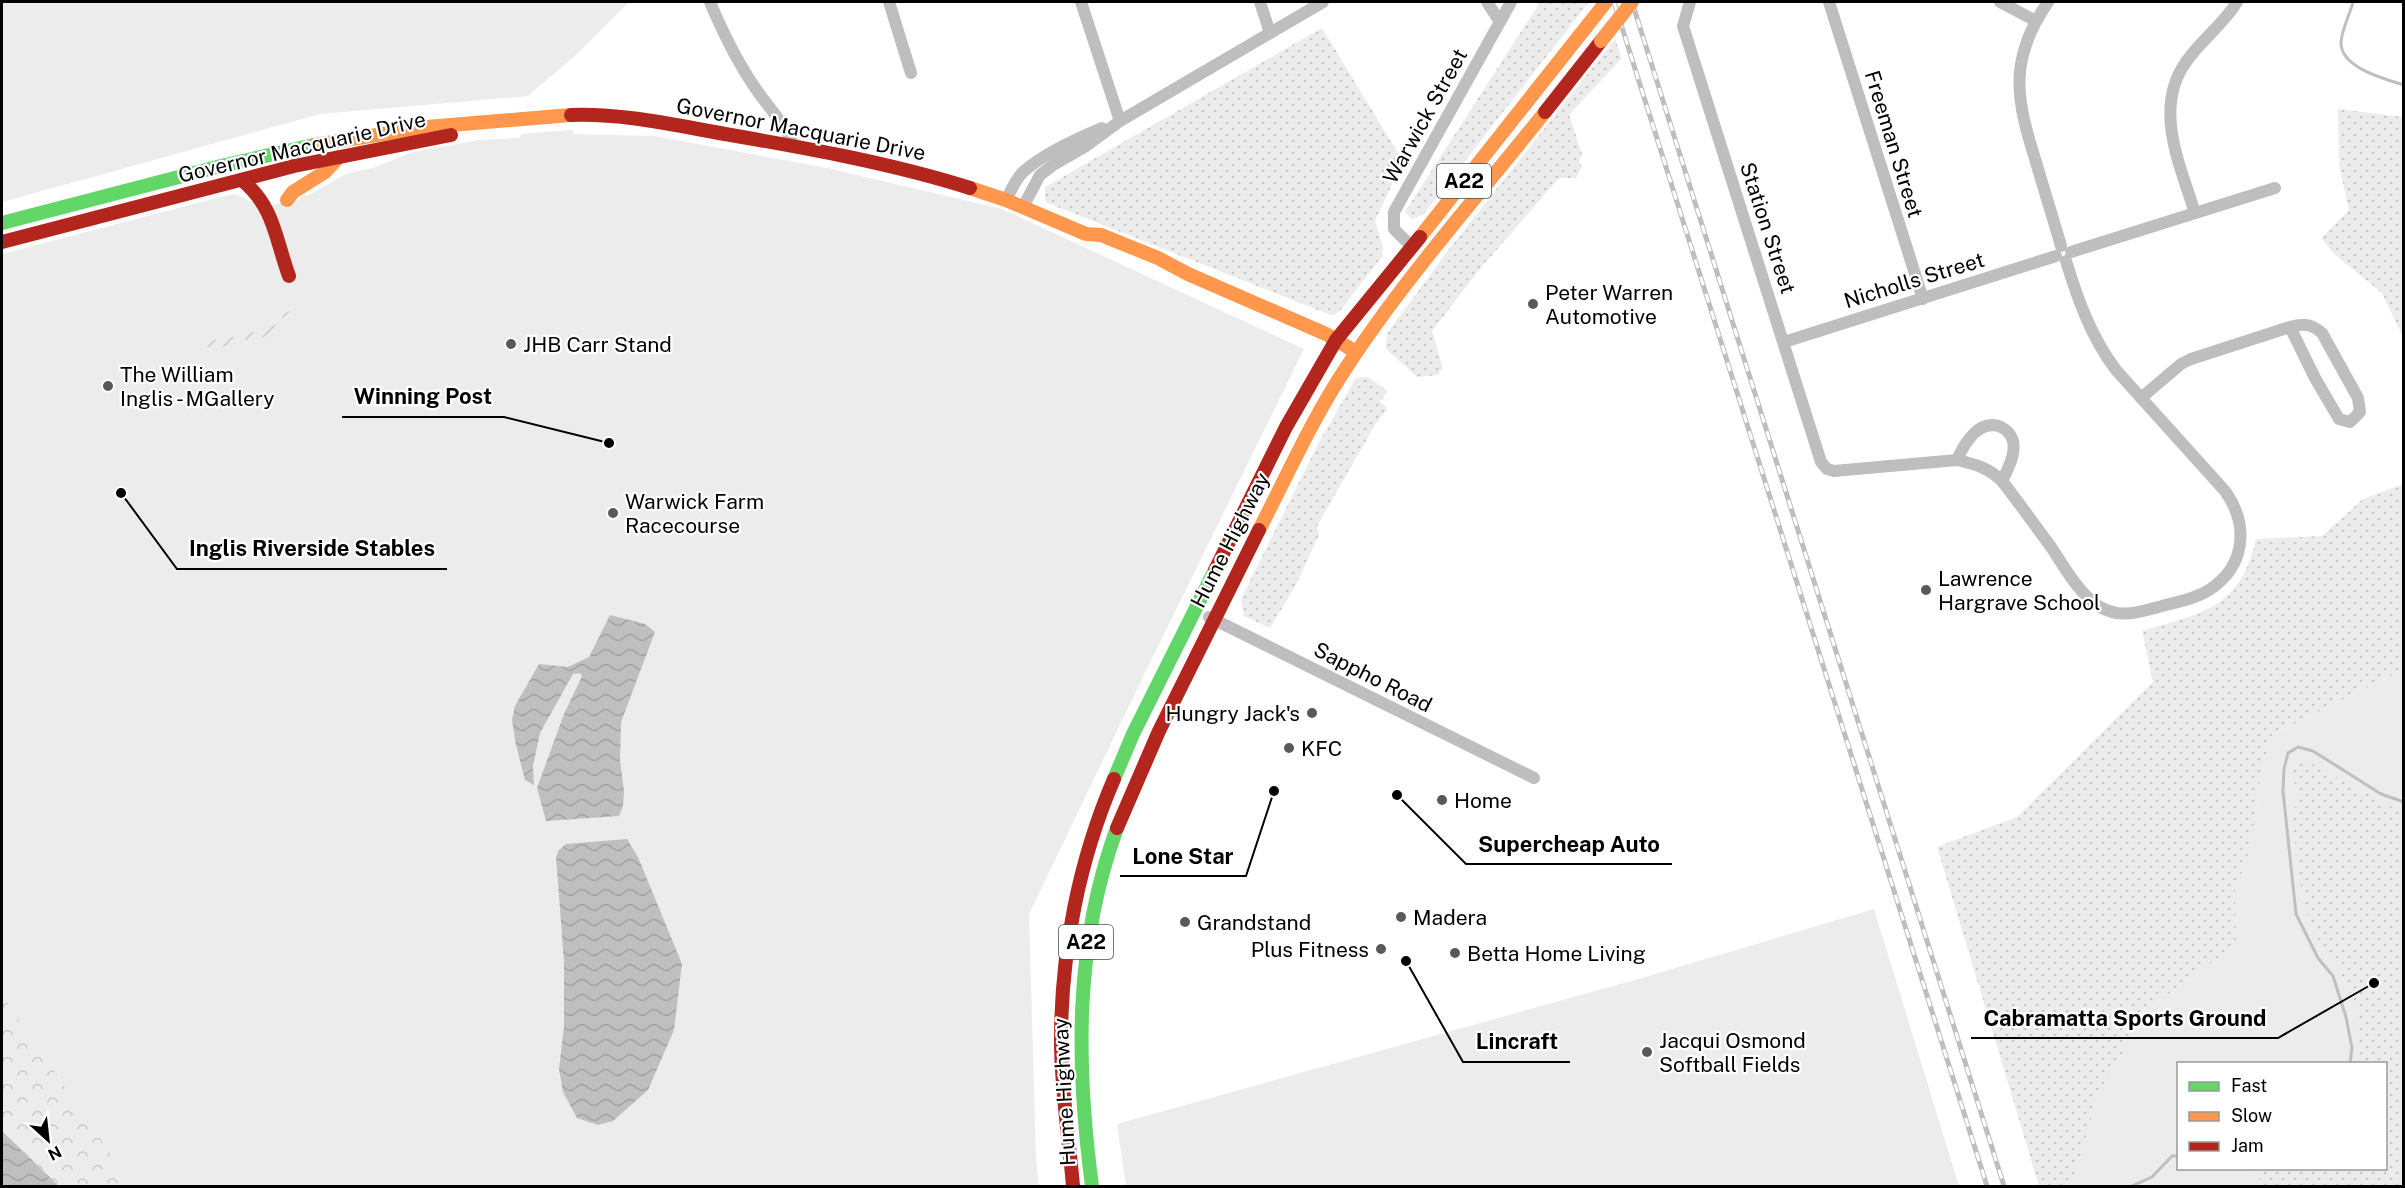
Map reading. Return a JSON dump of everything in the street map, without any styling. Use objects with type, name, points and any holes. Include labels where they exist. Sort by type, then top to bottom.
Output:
[{"type":"main road","name":"Hume Highway","points":[[1073,1186],[1061,1042],[1064,972],[1084,863],[1117,769],[1286,427],[1336,340],[1606,2]]},
{"type":"main road","name":"Hume Highway","points":[[1092,1186],[1081,1089],[1079,1024],[1082,976],[1093,908],[1104,863],[1129,794],[1213,619],[1322,409],[1356,352],[1632,2]]},
{"type":"main road","name":"Governor Macquarie Drive","points":[[2,223],[249,159],[350,139],[480,120],[604,114],[616,118]]},
{"type":"main road","name":"Governor Macquarie Drive","points":[[2,242],[339,157],[504,126],[616,118],[651,121],[794,146],[1009,195],[1086,234],[1101,235],[1158,258],[1188,274],[1336,340],[1356,352]]},
{"type":"main road","points":[[287,200],[293,192],[325,172],[339,157]]},
{"type":"main road","points":[[242,180],[256,193],[276,226],[283,261],[289,276]]},
{"type":"main road","points":[[1070,1165],[1089,1162]]},
{"type":"street","points":[[710,2],[729,44],[758,92],[789,133],[794,146]]},
{"type":"street","points":[[889,2],[911,73]]},
{"type":"street","points":[[1081,2],[1120,121]]},
{"type":"street","points":[[1260,2],[1270,33]]},
{"type":"street","points":[[1025,202],[1040,175],[1053,165],[1086,146],[1120,121],[1323,2]]},
{"type":"street","points":[[1486,2],[1500,22]]},
{"type":"street","name":"Warwick Street","points":[[1412,247],[1394,230],[1394,212],[1511,2]]},
{"type":"street","name":"Station Street","points":[[1690,2],[1683,26],[1823,465],[1834,471],[1957,460]]},
{"type":"street","name":"Freeman Street","points":[[1829,2],[1923,299]]},
{"type":"street","points":[[2000,2],[2036,21]]},
{"type":"street","points":[[2002,481],[2009,466],[2013,443],[2009,432],[1992,425],[1978,430],[1965,443],[1957,460],[1985,468],[2002,481],[2082,591],[2100,607],[2113,613],[2134,614],[2184,600],[2209,590],[2224,577],[2238,553],[2241,526],[2237,510],[2225,491],[2116,370],[2096,342],[2083,312],[2020,104],[2020,63],[2036,21],[2048,2]]},
{"type":"street","points":[[2194,213],[2173,139],[2169,120],[2170,99],[2179,73],[2187,60],[2237,2]]},
{"type":"street","points":[[1009,195],[1025,170],[1079,137],[1120,121]]},
{"type":"street","name":"Nicholls Street","points":[[1784,342],[2275,188]]},
{"type":"street","points":[[2141,398],[2172,371],[2191,359],[2299,324],[2314,326],[2322,333],[2358,398],[2360,412],[2350,422],[2339,419],[2315,378],[2290,327]]},
{"type":"street","name":"Sappho Road","points":[[1195,610],[1534,778]]},
{"type":"green space","points":[[2,2],[629,2],[577,54],[528,96],[320,114],[2,202]]},
{"type":"green space","points":[[1540,2],[1589,2],[1423,215],[1412,219],[1405,212]]},
{"type":"green space","points":[[1322,28],[1403,161],[1375,221],[1383,247],[1382,257],[1339,312],[1333,315],[1328,314],[1045,202],[1045,187]]},
{"type":"green space","points":[[1615,39],[1622,58],[1569,115],[1582,154],[1579,162],[1582,167],[1576,178],[1559,178],[1479,270],[1432,331],[1443,369],[1437,375],[1417,377],[1385,348],[1388,332],[1450,248]]},
{"type":"green space","points":[[2338,109],[2403,117],[2403,337],[2382,293],[2333,253],[2321,238],[2349,210],[2339,165]]},
{"type":"green space","name":"Warwick Farm Racecourse","points":[[574,131],[573,134],[654,136],[827,168],[1002,209],[1304,349],[1029,914],[1036,1159],[1039,1186],[71,1186],[2,1120],[2,254],[228,195],[236,194],[250,201],[252,199],[260,207],[299,200],[303,194],[307,196],[346,174],[376,167],[410,153],[478,140],[520,138],[521,134]]},
{"type":"green space","points":[[291,311],[290,319],[281,329],[268,336],[246,342],[244,335],[278,324],[283,319],[283,313]]},
{"type":"green space","points":[[240,336],[242,343],[206,347],[205,341]]},
{"type":"green space","points":[[1368,377],[1388,391],[1380,402],[1388,408],[1375,425],[1317,526],[1319,535],[1296,585],[1270,628],[1244,616],[1241,599],[1319,442],[1356,378]]},
{"type":"green space","points":[[2403,484],[2403,669],[2272,735],[2261,773],[2250,849],[2235,890],[2236,945],[2149,1008],[2098,1094],[2072,1186],[2039,1186],[1937,847],[2017,817],[2153,682],[2142,631],[2200,612],[2229,594],[2240,580],[2249,562],[2256,539],[2322,536],[2363,499]]},
{"type":"green space","points":[[2403,669],[2403,851],[2361,1037],[2361,1062],[2177,1062],[2177,1170],[2255,1170],[2262,1186],[2072,1186],[2098,1094],[2149,1008],[2236,945],[2235,890],[2254,821],[2261,773],[2272,735]]},
{"type":"green space","points":[[2291,760],[2308,762],[2392,807],[2403,810],[2403,1186],[2262,1186],[2255,1170],[2387,1170],[2387,1062],[2361,1062],[2357,1010],[2340,971],[2315,935],[2307,914],[2296,862],[2292,823],[2297,798]]},
{"type":"green space","name":"Jacqui Osmond Softball Fields","points":[[1874,909],[1959,1186],[1126,1186],[1117,1124],[1635,980]]},
{"type":"green space","points":[[2,995],[133,1186],[59,1186],[2,1131]]},
{"type":"water","points":[[610,615],[645,624],[655,632],[621,722],[620,761],[624,791],[623,806],[619,816],[546,821],[537,788],[564,714],[582,676],[580,673],[573,674],[540,733],[533,766],[534,785],[525,780],[516,745],[512,720],[515,706],[539,664],[568,667],[589,657]]},
{"type":"water","points":[[627,839],[638,857],[682,964],[674,1030],[648,1090],[613,1121],[598,1125],[577,1118],[563,1092],[559,1069],[564,1027],[564,962],[556,857],[559,850],[566,844]]},
{"type":"water","points":[[2,1131],[59,1186],[2,1186]]},
{"type":"waterway","points":[[2353,2],[2344,27],[2341,42],[2343,51],[2348,59],[2365,71],[2404,85]]},
{"type":"waterway","points":[[2350,1062],[2352,1048],[2346,1017],[2333,976],[2318,958],[2296,914],[2283,791],[2284,769],[2288,753],[2298,747],[2313,751],[2381,794],[2404,802]]},
{"type":"waterway","points":[[2132,1186],[2152,1177],[2172,1156],[2177,1156]]},
{"type":"railway","points":[[1614,2],[1987,1186]]},
{"type":"railway","points":[[1632,2],[2004,1186]]},
{"type":"traffic: fast","points":[[2,223],[221,166],[314,145]]},
{"type":"traffic: fast","points":[[1114,779],[1133,734],[1215,570]]},
{"type":"traffic: fast","points":[[1092,1186],[1083,1095],[1082,1005],[1093,916],[1103,872],[1117,828]]},
{"type":"traffic: slow","points":[[1420,237],[1606,2]]},
{"type":"traffic: slow","points":[[1601,41],[1632,2]]},
{"type":"traffic: slow","points":[[1259,530],[1322,407],[1346,368],[1417,270],[1545,112]]},
{"type":"traffic: slow","points":[[314,145],[427,127],[571,115]]},
{"type":"traffic: slow","points":[[287,200],[293,192],[325,172],[339,157]]},
{"type":"traffic: slow","points":[[970,188],[1006,200],[1086,234],[1101,235],[1158,258],[1188,274],[1326,334],[1356,352]]},
{"type":"traffic: jam","points":[[1545,112],[1601,41]]},
{"type":"traffic: jam","points":[[571,115],[648,120],[786,145],[879,164],[970,188]]},
{"type":"traffic: jam","points":[[2,242],[294,166],[451,135]]},
{"type":"traffic: jam","points":[[242,180],[261,201],[268,213],[289,276]]},
{"type":"traffic: jam","points":[[1215,570],[1286,427],[1336,340],[1420,237]]},
{"type":"traffic: jam","points":[[1117,828],[1159,731],[1259,530]]},
{"type":"traffic: jam","points":[[1073,1186],[1061,1059],[1064,974],[1074,907],[1082,874],[1114,779]]},
{"type":"place","name":"Peter Warren Automotive","points":[[1533,304]]},
{"type":"place","name":"JHB Carr Stand","points":[[511,344]]},
{"type":"place","name":"The William Inglis - MGallery","points":[[108,386]]},
{"type":"place","name":"Winning Post","points":[[609,443]]},
{"type":"place","name":"Inglis Riverside Stables","points":[[121,493]]},
{"type":"place","name":"Warwick Farm Racecourse","points":[[613,513]]},
{"type":"place","name":"Lawrence Hargrave School","points":[[1926,590]]},
{"type":"place","name":"Hungry Jack's","points":[[1312,713]]},
{"type":"place","name":"KFC","points":[[1289,748]]},
{"type":"place","name":"Lone Star","points":[[1274,791]]},
{"type":"place","name":"Supercheap Auto","points":[[1397,795]]},
{"type":"place","name":"Home","points":[[1442,800]]},
{"type":"place","name":"Madera","points":[[1401,917]]},
{"type":"place","name":"Grandstand","points":[[1185,922]]},
{"type":"place","name":"Plus Fitness","points":[[1381,949]]},
{"type":"place","name":"Betta Home Living","points":[[1455,953]]},
{"type":"place","name":"Lincraft","points":[[1406,961]]},
{"type":"place","name":"Cabramatta Sports Ground","points":[[2374,983]]},
{"type":"place","name":"Jacqui Osmond Softball Fields","points":[[1647,1052]]}]
